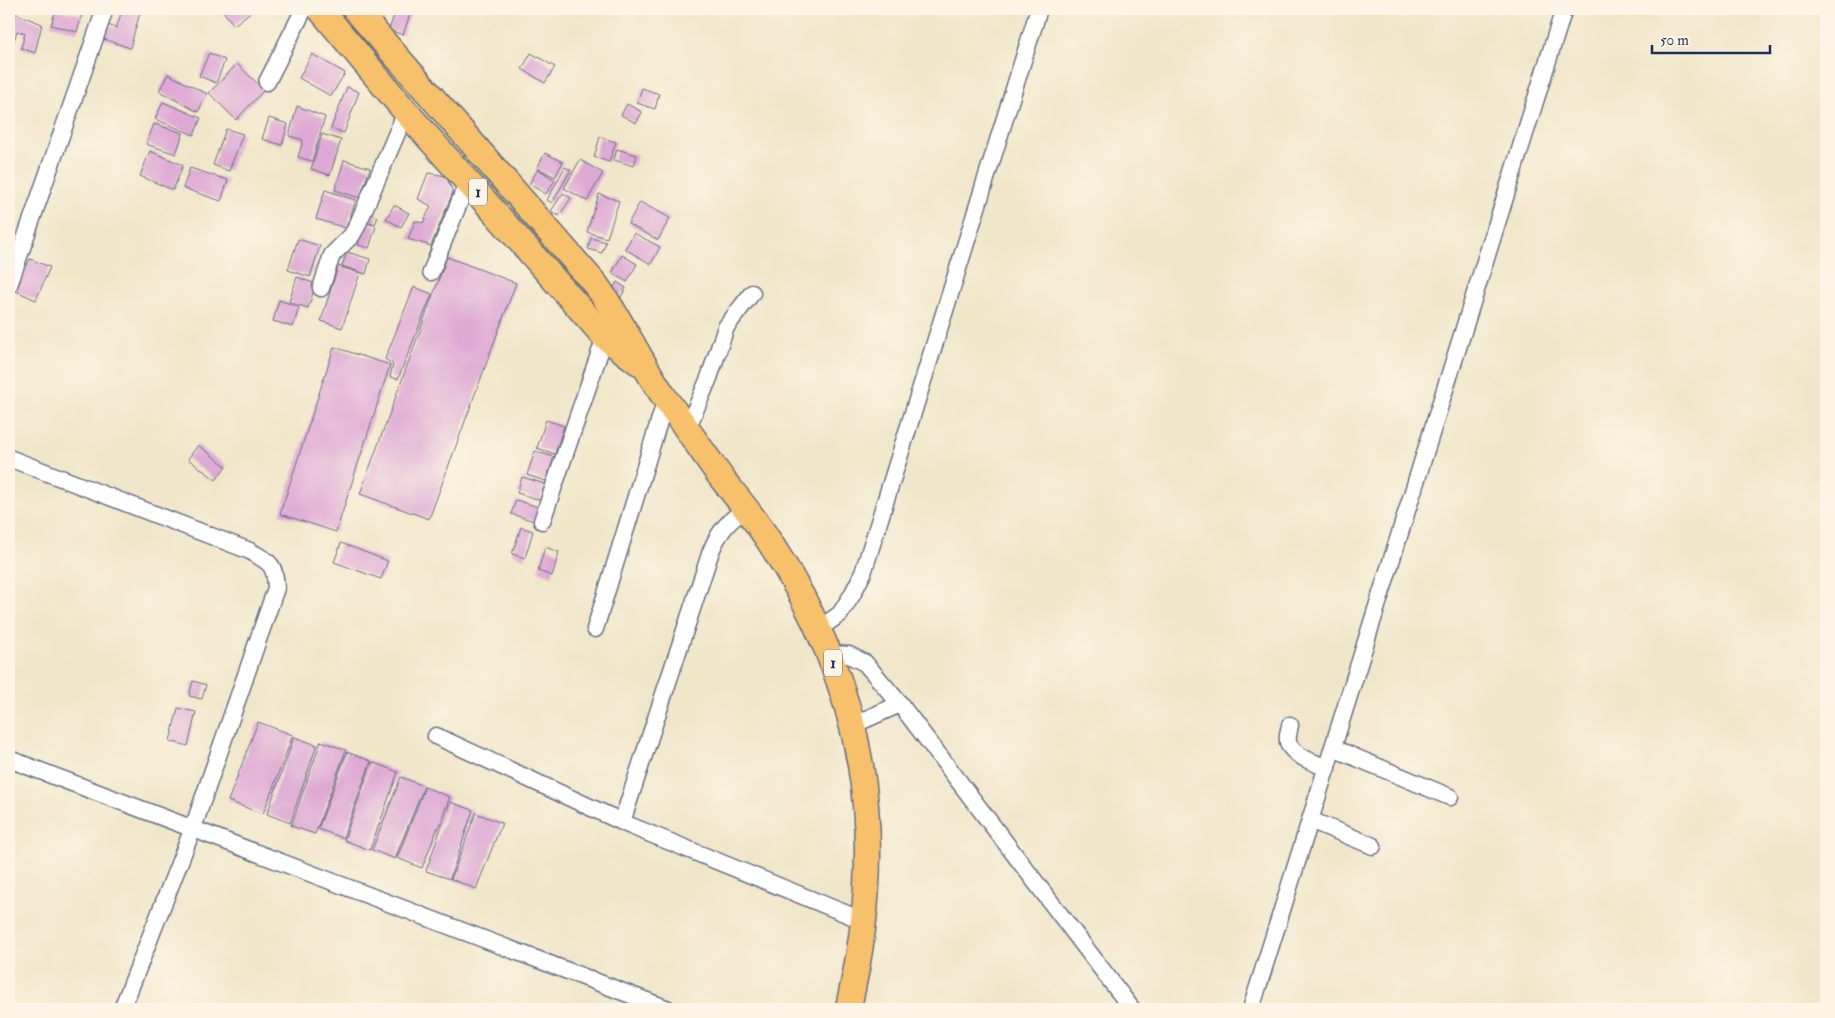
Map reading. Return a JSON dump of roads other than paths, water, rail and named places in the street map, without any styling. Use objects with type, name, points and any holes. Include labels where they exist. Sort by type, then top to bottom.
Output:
[{"type":"highway","name":"1","points":[[320,9],[406,112],[605,338],[644,366]]},
{"type":"highway","name":"1","points":[[368,14],[596,285],[666,399],[770,541],[820,628],[853,724],[867,802],[869,848],[864,921],[856,977],[848,1009]]},
{"type":"street","points":[[9,285],[105,9]]},
{"type":"street","points":[[267,82],[304,9]]},
{"type":"street","points":[[820,628],[840,614],[852,596],[863,573],[1039,9]]},
{"type":"street","points":[[1251,1009],[1564,9]]},
{"type":"street","points":[[321,288],[332,255],[352,235],[357,226],[406,112]]},
{"type":"street","points":[[431,272],[468,181]]},
{"type":"street","points":[[687,428],[709,378],[726,327],[752,293]]},
{"type":"street","points":[[542,521],[605,338]]},
{"type":"street","points":[[595,629],[666,399]]},
{"type":"street","points":[[9,458],[250,551],[268,562],[275,572],[276,588],[193,828],[122,1009]]},
{"type":"street","points":[[622,822],[711,551],[718,535],[726,524],[747,509]]},
{"type":"street","points":[[830,654],[849,655],[865,663],[900,704],[1132,1009]]},
{"type":"street","points":[[853,724],[900,704]]},
{"type":"street","points":[[1290,725],[1288,738],[1290,746],[1299,755],[1327,768]]},
{"type":"street","points":[[436,736],[622,822],[864,921]]},
{"type":"street","points":[[1333,748],[1450,797]]},
{"type":"street","points":[[9,759],[668,1009]]},
{"type":"street","points":[[1310,820],[1373,846]]}]
